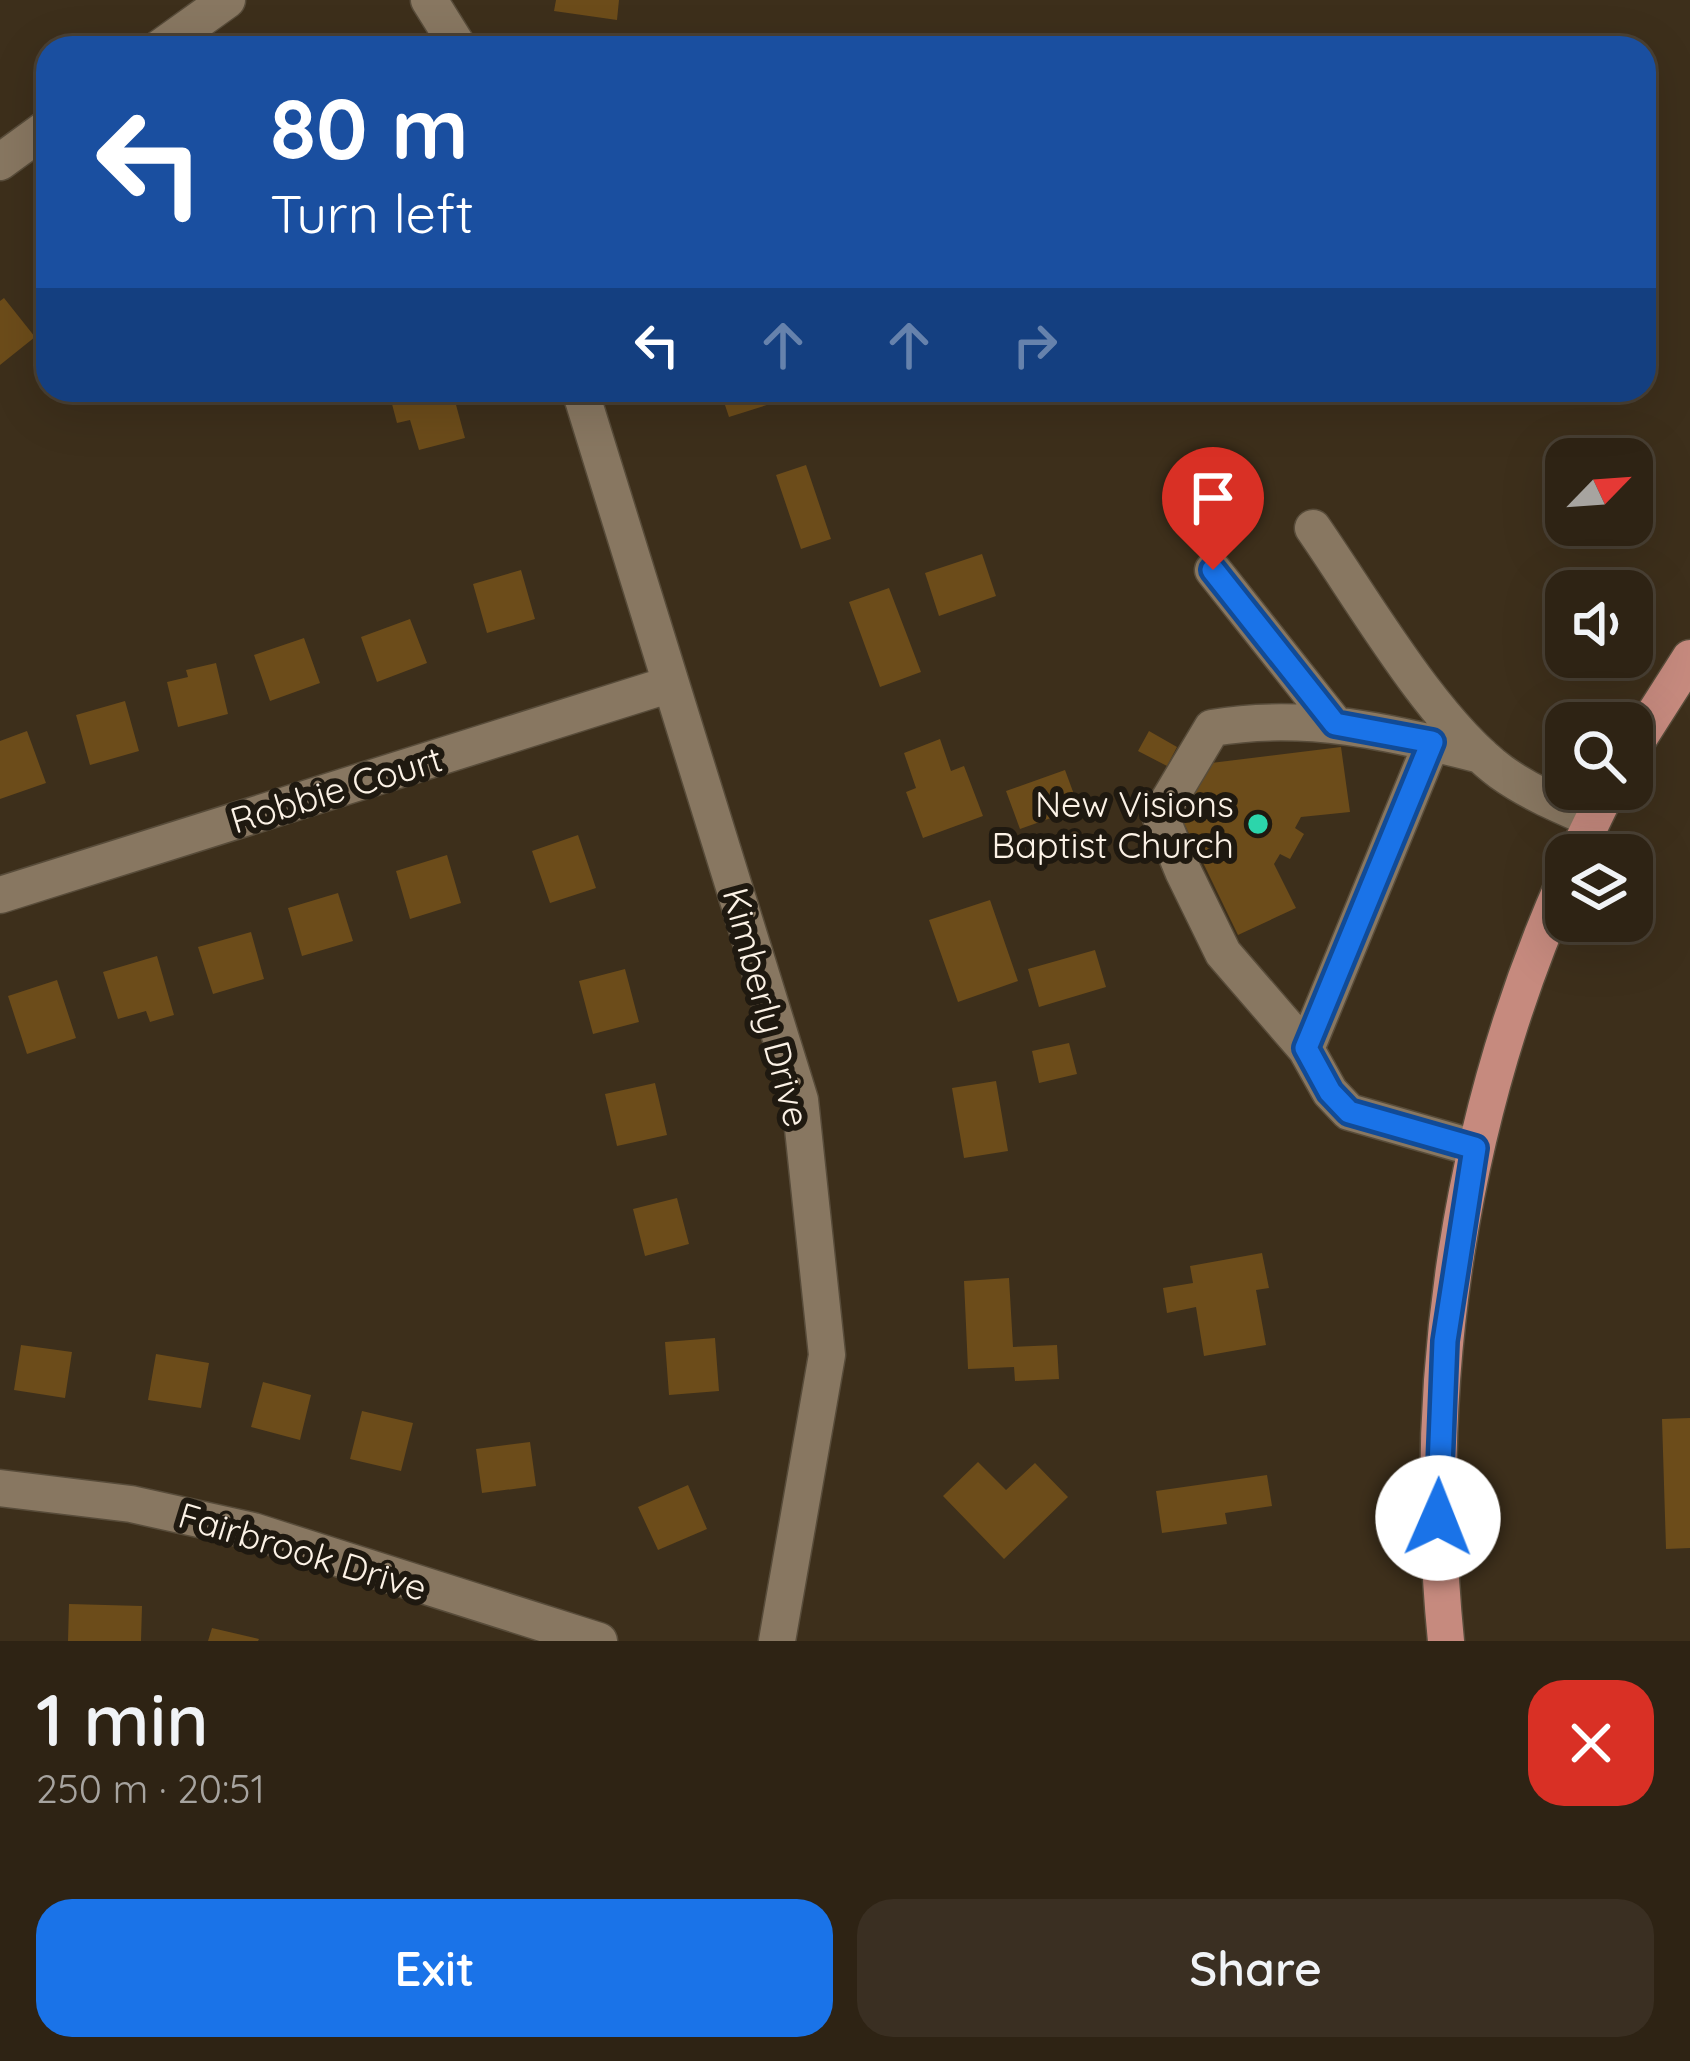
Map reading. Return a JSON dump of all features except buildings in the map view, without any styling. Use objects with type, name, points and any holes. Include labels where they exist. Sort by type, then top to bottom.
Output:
[{"type":"main road","points":[[1653,716],[1690,658]]},
{"type":"main road","points":[[1444,1641],[1438,1518],[1441,1407],[1457,1245],[1475,1148],[1509,1029],[1545,934]]},
{"type":"street","points":[[177,36],[227,0]]},
{"type":"street","points":[[429,0],[452,36]]},
{"type":"street","points":[[0,162],[36,136]]},
{"type":"street","name":"Kimberly Drive","points":[[584,402],[800,1100],[827,1355],[777,1641]]},
{"type":"street","points":[[1312,528],[1432,700],[1481,755],[1520,784],[1545,790]]},
{"type":"street","points":[[1213,570],[1335,724]]},
{"type":"street","name":"Robbie Court","points":[[0,895],[671,684]]},
{"type":"street","points":[[1475,1148],[1349,1112],[1330,1092],[1306,1048],[1223,952],[1160,815],[1212,728],[1255,721],[1335,724],[1481,755]]},
{"type":"street","points":[[1306,1048],[1432,742]]},
{"type":"street","name":"Fairbrook Drive","points":[[0,1488],[131,1504],[253,1531],[599,1641]]},
{"type":"place","name":"New Visions Baptist Church","points":[[1258,824]]},
{"type":"route","points":[[1213,570],[1335,724],[1432,742],[1306,1048],[1330,1092],[1349,1112],[1475,1148],[1445,1341],[1438,1518]]}]
